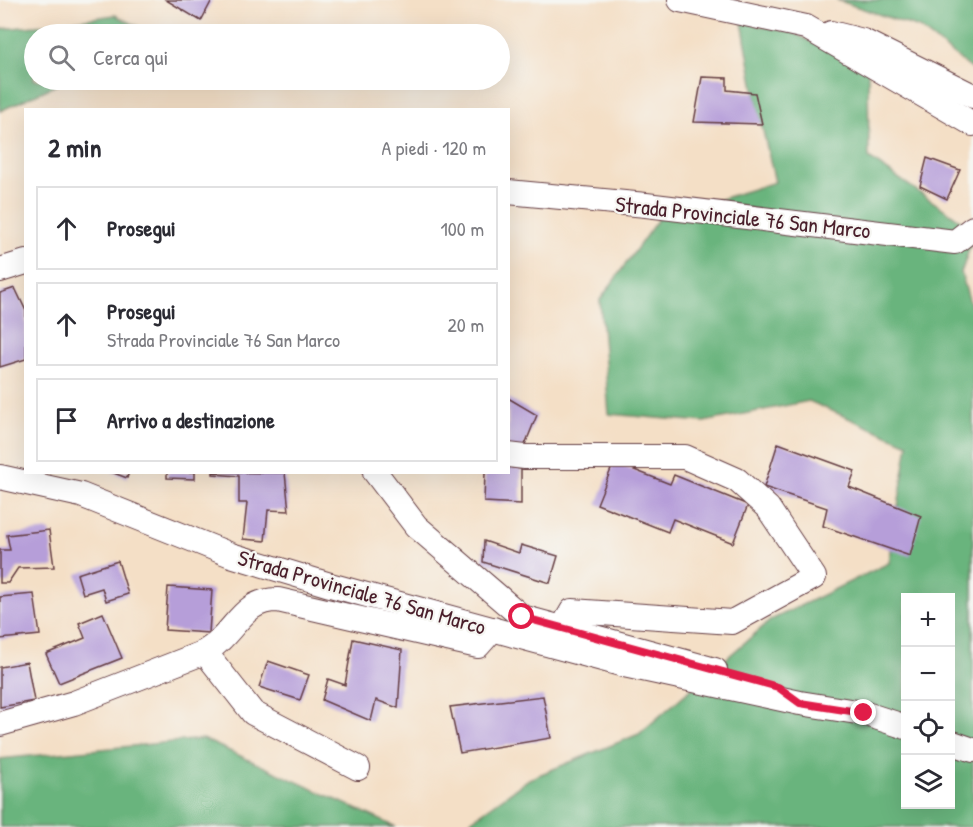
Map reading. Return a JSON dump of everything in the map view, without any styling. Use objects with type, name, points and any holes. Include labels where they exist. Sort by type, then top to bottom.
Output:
[{"type":"street","points":[[680,0],[863,40],[973,96]]},
{"type":"street","points":[[806,27],[973,124]]},
{"type":"street","name":"Strada Provinciale 76 San Marco","points":[[510,192],[646,205],[955,242],[973,228]]},
{"type":"street","points":[[0,270],[24,263]]},
{"type":"street","points":[[510,455],[685,457],[737,480],[768,508],[814,577],[732,622],[572,611],[562,628]]},
{"type":"street","points":[[377,474],[416,526],[522,617],[778,687],[800,703]]},
{"type":"street","name":"Strada Provinciale 76 San Marco","points":[[0,477],[81,495],[240,558],[624,666],[800,703],[864,713],[901,725]]},
{"type":"street","points":[[0,724],[74,703],[205,652],[220,640],[250,607],[264,601],[278,600],[478,646],[493,629]]},
{"type":"street","points":[[205,652],[253,713],[358,768]]},
{"type":"street","points":[[955,743],[973,750]]},
{"type":"green space","points":[[837,0],[973,0],[973,70],[919,28]]},
{"type":"green space","points":[[115,15],[133,24],[50,24]]},
{"type":"green space","points":[[742,22],[794,33],[868,71],[869,158],[973,229],[973,238],[961,273],[973,312],[973,827],[462,827],[529,779],[639,734],[771,620],[889,563],[908,444],[809,401],[704,422],[609,414],[600,300],[658,219],[775,182],[757,105]]},
{"type":"green space","points":[[24,27],[24,90],[45,90],[0,111],[0,29]]},
{"type":"green space","points":[[203,739],[396,827],[0,827],[0,759]]},
{"type":"building","points":[[166,0],[212,0],[201,21]]},
{"type":"building","points":[[702,77],[727,78],[727,90],[755,93],[762,124],[694,122]]},
{"type":"building","points":[[927,158],[960,170],[947,199],[920,186]]},
{"type":"building","points":[[15,288],[24,307],[24,360],[0,367],[0,293]]},
{"type":"building","points":[[510,399],[537,415],[522,452],[510,450]]},
{"type":"building","points":[[778,443],[855,471],[849,487],[921,516],[910,556],[823,526],[827,508],[764,487]]},
{"type":"building","points":[[614,462],[670,484],[674,475],[748,505],[733,543],[673,519],[668,532],[597,504]]},
{"type":"building","points":[[510,467],[521,469],[521,504],[484,502],[485,474],[510,474]]},
{"type":"building","points":[[116,474],[128,474],[127,478]]},
{"type":"building","points":[[167,474],[195,474],[195,479],[167,478]]},
{"type":"building","points":[[213,474],[285,474],[289,511],[268,510],[265,541],[243,539],[247,503],[239,503],[239,476]]},
{"type":"building","points":[[49,530],[54,567],[18,568],[8,583],[0,583],[0,550],[10,550],[7,535]]},
{"type":"building","points":[[484,541],[519,553],[521,545],[558,556],[550,583],[483,562]]},
{"type":"building","points":[[118,561],[128,594],[106,601],[102,588],[83,594],[77,574]]},
{"type":"building","points":[[168,587],[212,590],[209,633],[165,630]]},
{"type":"building","points":[[34,594],[40,635],[0,639],[0,597]]},
{"type":"building","points":[[103,613],[122,658],[59,683],[46,654],[85,638],[79,623]]},
{"type":"building","points":[[353,639],[402,650],[398,708],[376,700],[371,721],[322,700],[328,679],[345,685]]},
{"type":"building","points":[[268,661],[309,675],[300,700],[259,687]]},
{"type":"building","points":[[27,662],[34,701],[0,707],[0,667]]},
{"type":"building","points":[[543,696],[551,738],[460,753],[450,707]]},
{"type":"route","points":[[522,617],[778,687],[800,703],[864,713]]}]
